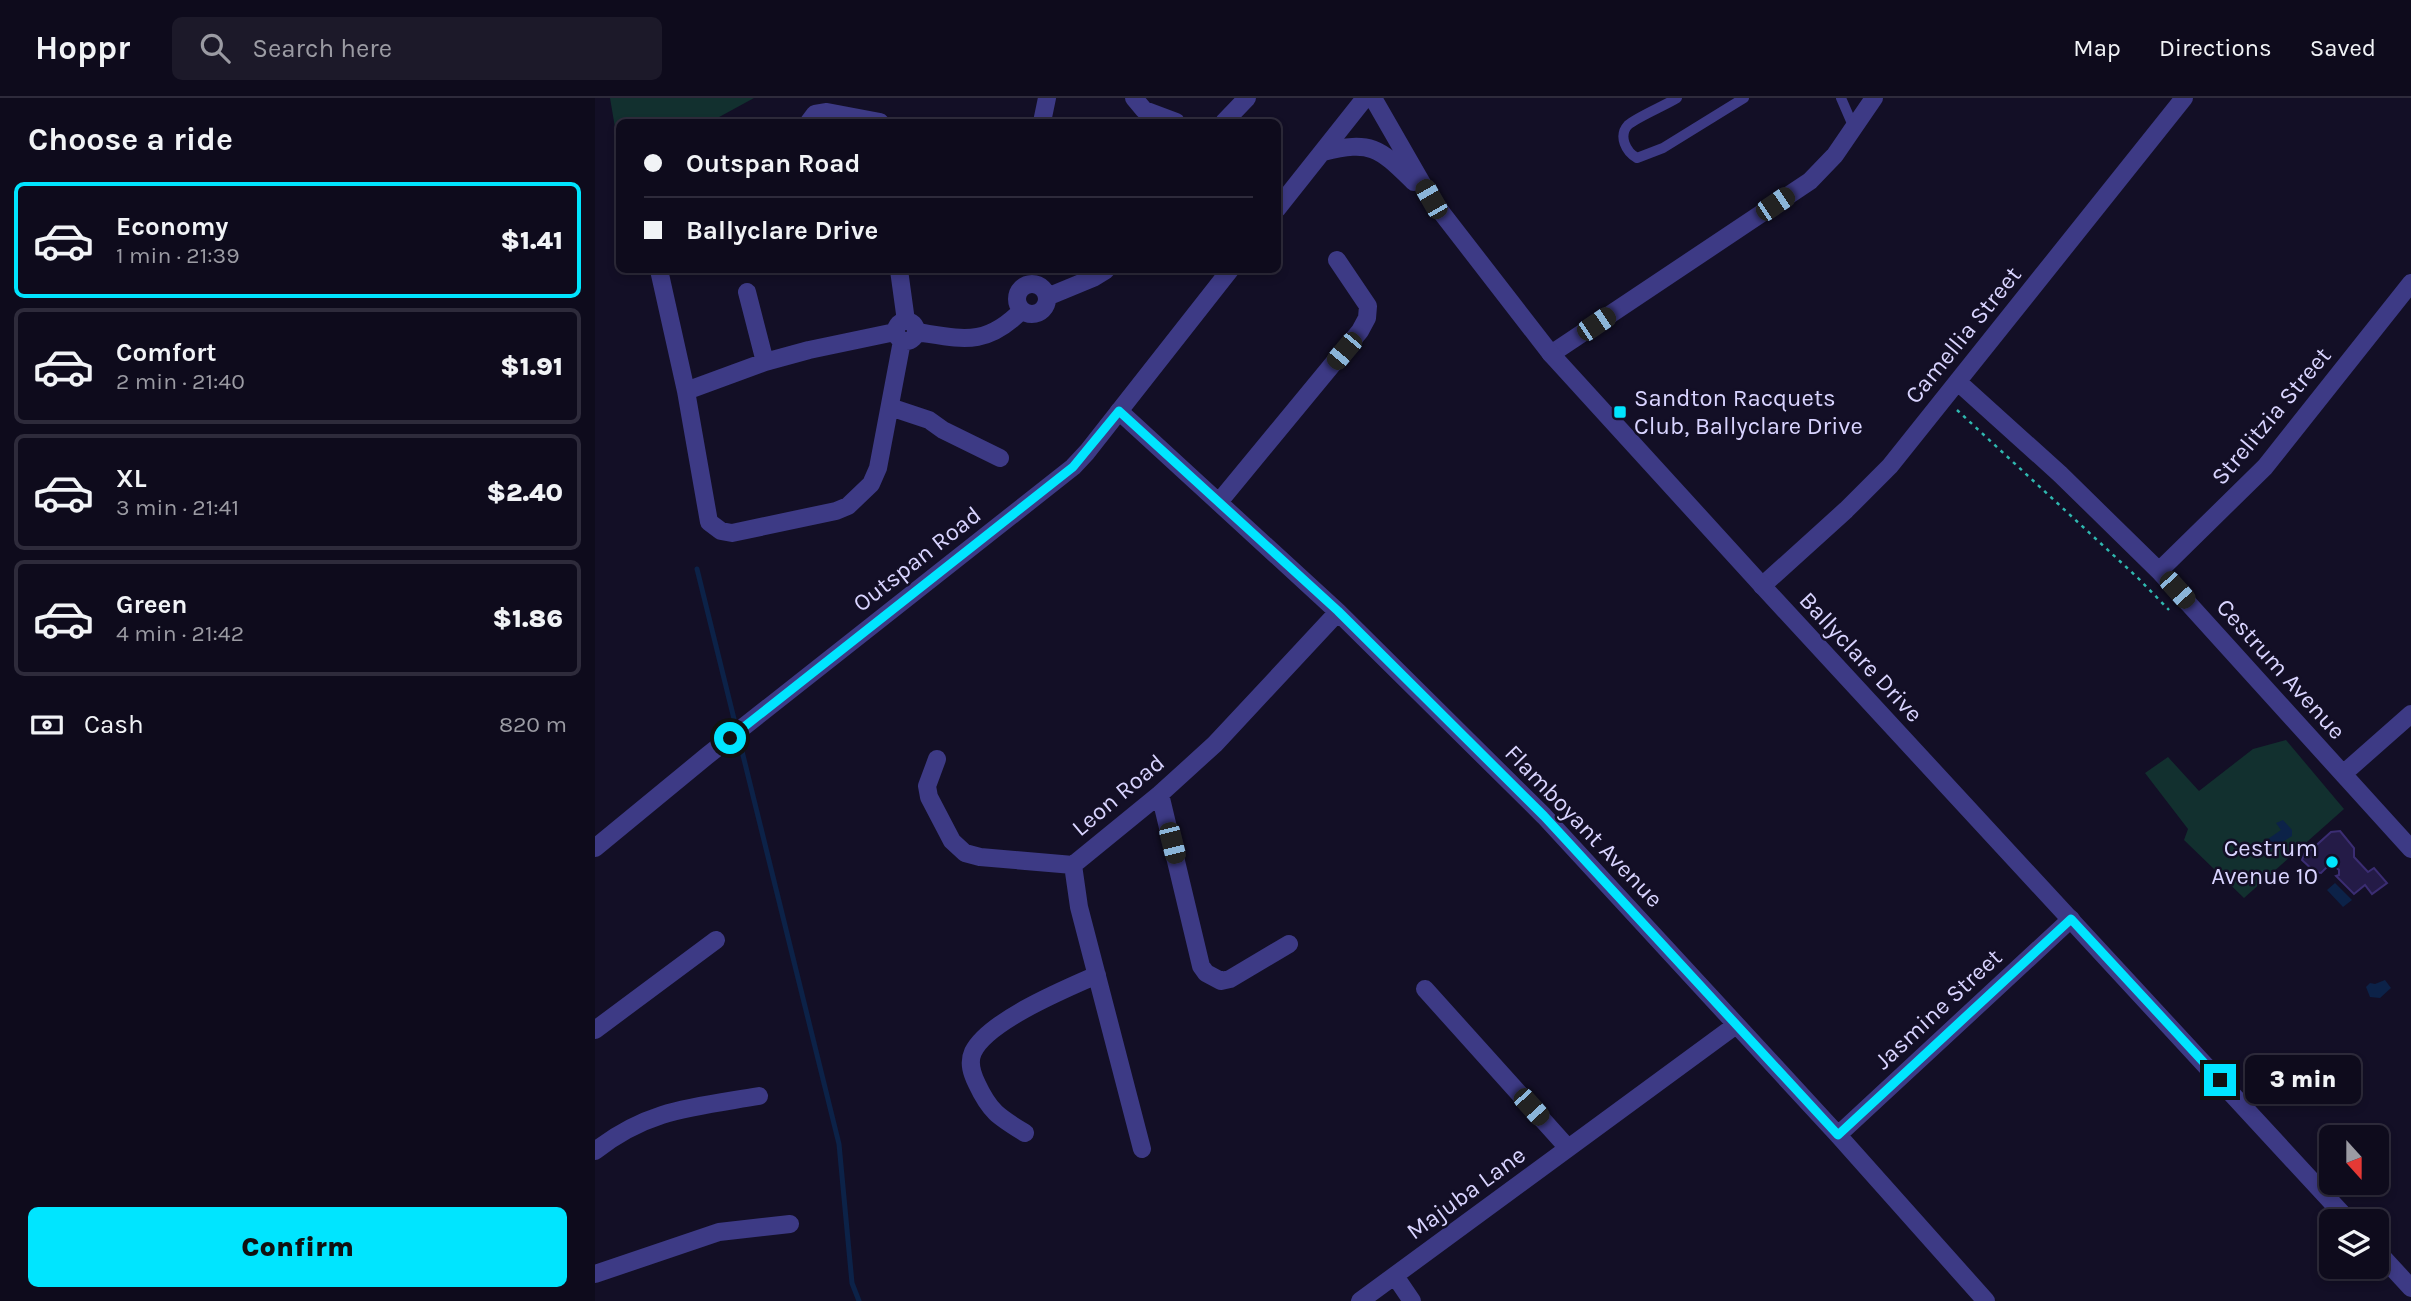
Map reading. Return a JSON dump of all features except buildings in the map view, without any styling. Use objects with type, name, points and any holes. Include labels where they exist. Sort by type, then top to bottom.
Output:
[{"type":"street","points":[[1043,119],[1047,98]]},
{"type":"street","points":[[1134,98],[1144,110],[1168,119]]},
{"type":"street","points":[[1227,119],[1247,98]]},
{"type":"street","points":[[1281,204],[1365,98]]},
{"type":"street","name":"Ballyclare Drive","points":[[1373,98],[1431,199],[1551,354],[2338,1209]]},
{"type":"street","points":[[1551,354],[1810,181],[1827,166],[1874,98]]},
{"type":"street","name":"Camellia Street","points":[[1762,586],[1868,489],[1958,382],[2184,98]]},
{"type":"street","points":[[811,119],[815,114],[827,111],[866,119]]},
{"type":"street","points":[[1323,152],[1347,146],[1376,149],[1394,162],[1431,199]]},
{"type":"street","points":[[1219,502],[1360,331],[1367,318],[1368,306],[1337,260]]},
{"type":"street","points":[[660,273],[686,391],[709,522],[721,531],[731,533],[835,512],[858,498],[871,484],[878,468],[905,331],[899,273]]},
{"type":"street","points":[[1047,297],[1101,273]]},
{"type":"street","name":"Outspan Road","points":[[595,848],[1073,467],[1228,273]]},
{"type":"street","points":[[1029,276],[1041,286],[1047,297],[1047,303],[1039,312],[1027,313],[1016,300],[1029,276]]},
{"type":"street","name":"Strelitzia Street","points":[[2159,571],[2265,467],[2411,283]]},
{"type":"street","points":[[747,292],[765,362]]},
{"type":"street","points":[[686,391],[765,362],[809,350],[905,331],[969,340],[994,333],[1011,322],[1022,310]]},
{"type":"street","name":"Cestrum Avenue","points":[[1958,382],[2060,474],[2159,571],[2411,849]]},
{"type":"street","points":[[890,407],[929,421],[1000,458]]},
{"type":"street","name":"Flamboyant Avenue","points":[[1119,411],[1338,611],[1544,816],[1838,1135],[1986,1301]]},
{"type":"street","name":"Leon Road","points":[[1142,1149],[1079,906],[1073,865],[1160,794],[1215,744],[1338,611]]},
{"type":"street","points":[[2343,774],[2411,714]]},
{"type":"street","points":[[937,758],[927,786],[929,797],[952,841],[965,853],[980,857],[1073,865]]},
{"type":"street","points":[[1160,794],[1201,966],[1206,973],[1221,981],[1230,979],[1289,944]]},
{"type":"street","name":"Jasmine Street","points":[[1838,1135],[2071,919]]},
{"type":"street","points":[[595,1030],[716,940]]},
{"type":"street","points":[[1025,1133],[1001,1119],[987,1105],[972,1073],[971,1059],[974,1052],[981,1040],[1042,998],[1097,975]]},
{"type":"street","points":[[1425,989],[1568,1148]]},
{"type":"street","name":"Majuba Lane","points":[[1360,1301],[1735,1025]]},
{"type":"street","points":[[595,1151],[632,1126],[655,1116],[759,1096]]},
{"type":"street","points":[[595,1274],[719,1232],[790,1224]]},
{"type":"street","points":[[2389,1264],[2411,1288]]},
{"type":"street","points":[[1395,1276],[1412,1301]]},
{"type":"lane","points":[[1678,98],[1628,125],[1623,135],[1625,146],[1632,155],[1637,158],[1663,148],[1744,98]]},
{"type":"lane","points":[[1841,98],[1854,129]]},
{"type":"path","points":[[1954,408],[2138,578]]},
{"type":"green space","points":[[610,98],[754,98],[716,119],[616,119],[616,133]]},
{"type":"green space","points":[[2286,740],[2344,809],[2244,898],[2184,840],[2188,829],[2145,773],[2168,757],[2199,791],[2253,749]]},
{"type":"water","points":[[2283,820],[2292,830],[2292,836],[2270,850],[2263,845],[2281,830],[2276,823]]},
{"type":"water","points":[[2335,883],[2352,900],[2343,907],[2327,890]]},
{"type":"water","points":[[2385,980],[2391,988],[2380,998],[2370,997],[2366,987],[2370,983]]},
{"type":"waterway","points":[[697,569],[839,1144],[852,1283],[859,1301]]},
{"type":"place","name":"Sandton Racquets Club, Ballyclare Drive","points":[[1620,412]]},
{"type":"place","name":"Cestrum Avenue 10","points":[[2332,862]]},
{"type":"route","points":[[730,738],[1073,467],[1119,411],[1338,611],[1544,816],[1838,1135],[2071,919],[2220,1080]]}]
